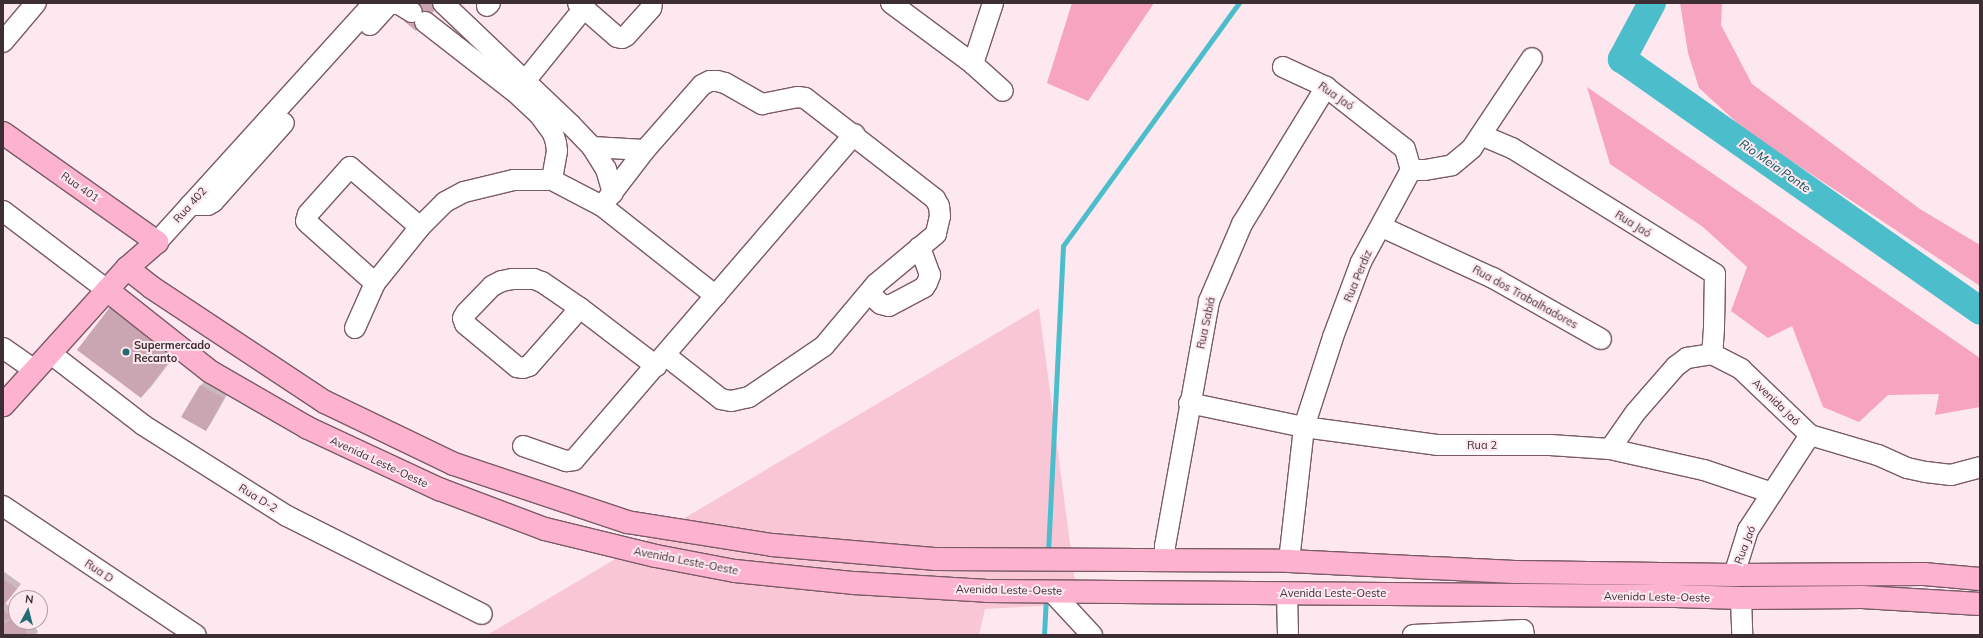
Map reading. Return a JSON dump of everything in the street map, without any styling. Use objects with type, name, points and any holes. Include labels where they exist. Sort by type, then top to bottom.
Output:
[{"type":"main road","name":"Rua 401","points":[[3,133],[157,242]]},
{"type":"main road","name":"Rua 402","points":[[3,405],[127,268],[157,242]]},
{"type":"main road","points":[[127,268],[151,287],[325,402],[454,464],[627,522],[772,545],[936,559],[1290,561],[1515,572],[1734,575],[1808,573],[1924,574],[1980,579]]},
{"type":"main road","name":"Avenida Leste-Oeste","points":[[107,290],[211,372],[308,428],[439,489],[545,529],[656,556],[735,572],[914,588],[1052,592],[1364,593],[1741,598],[1862,597],[1980,604]]},
{"type":"main road","points":[[818,579],[829,572],[831,566],[831,558],[823,550]]},
{"type":"main road","points":[[854,583],[852,564],[858,553]]},
{"type":"main road","points":[[1364,564],[1364,593]]},
{"type":"street","points":[[3,42],[36,3]]},
{"type":"street","points":[[386,3],[399,4],[520,86],[571,124],[592,147],[606,169],[608,199]]},
{"type":"street","name":"Rua 402","points":[[157,242],[190,205],[208,205],[213,202],[388,5],[386,3]]},
{"type":"street","points":[[443,3],[520,86],[553,133],[557,151],[552,180]]},
{"type":"street","points":[[520,86],[581,6],[617,37],[622,38],[626,36],[651,8],[652,3]]},
{"type":"street","points":[[891,3],[973,64],[1003,91]]},
{"type":"street","points":[[973,64],[993,3]]},
{"type":"street","points":[[1411,170],[1425,170],[1452,165],[1472,148],[1532,58]]},
{"type":"street","name":"Rua Jaó","points":[[1283,67],[1326,87],[1405,149],[1411,170]]},
{"type":"street","points":[[580,308],[529,366],[522,368],[517,367],[465,324],[464,318],[466,313],[492,286],[502,281],[534,279],[542,282],[722,399],[740,401],[750,397],[824,346],[876,284],[936,234],[940,216],[939,206],[935,199],[854,134],[802,97],[762,104],[725,83],[717,81],[710,81],[702,85],[645,150],[608,199]]},
{"type":"street","name":"Rua Sabiá","points":[[1165,560],[1165,546],[1189,403],[1209,301],[1242,224],[1326,87]]},
{"type":"street","points":[[523,446],[566,461],[574,460],[854,134]]},
{"type":"street","name":"Rua Jaó","points":[[1481,135],[1512,148],[1715,274],[1712,354]]},
{"type":"street","points":[[592,147],[645,150]]},
{"type":"street","points":[[375,283],[308,224],[306,221],[308,214],[350,167],[420,226]]},
{"type":"street","name":"Rua Perdiz","points":[[1290,561],[1304,427],[1333,337],[1361,262],[1382,227],[1411,170]]},
{"type":"street","points":[[355,328],[375,283],[420,226],[445,202],[464,192],[514,180],[552,180],[608,199],[716,296]]},
{"type":"street","points":[[3,211],[107,290]]},
{"type":"street","name":"Rua dos Trabalhadores","points":[[1382,227],[1493,278],[1601,339]]},
{"type":"street","points":[[869,293],[881,304],[888,306],[924,287],[930,275],[920,248]]},
{"type":"street","points":[[3,348],[34,370]]},
{"type":"street","name":"Rua D-2","points":[[50,353],[143,425],[286,516],[482,614]]},
{"type":"street","points":[[1610,448],[1635,413],[1676,366],[1687,358],[1712,354]]},
{"type":"street","name":"Avenida Jaó","points":[[1712,354],[1741,369],[1810,435],[1878,455],[1907,468],[1926,472],[1951,475],[1980,467]]},
{"type":"street","name":"Rua 2","points":[[1189,403],[1304,427],[1437,445],[1550,445],[1610,448],[1704,470],[1772,493]]},
{"type":"street","name":"Rua Jaó","points":[[1734,575],[1748,530],[1810,435]]},
{"type":"street","name":"Rua D","points":[[3,506],[196,635]]},
{"type":"street","points":[[1052,592],[1092,635]]},
{"type":"street","points":[[1287,593],[1288,635]]},
{"type":"street","points":[[1741,598],[1742,635]]},
{"type":"street","points":[[1413,635],[1523,632]]},
{"type":"shaded area","points":[[1072,3],[1154,3],[1088,101],[1047,83]]},
{"type":"shaded area","points":[[1680,3],[1722,3],[1721,25],[1752,84],[1920,209],[1980,245],[1980,286],[1745,130],[1699,88],[1688,53]]},
{"type":"shaded area","points":[[1587,87],[1980,358],[1980,407],[1935,415],[1939,394],[1888,395],[1859,422],[1823,407],[1792,326],[1768,338],[1731,311],[1747,267],[1703,227],[1610,164]]},
{"type":"shaded area","points":[[1039,308],[1078,604],[985,609],[979,635],[487,635]]},
{"type":"building","points":[[420,3],[441,3],[416,31],[404,21]]},
{"type":"building","name":"Supermercado Recanto","points":[[110,307],[174,355],[141,398],[77,350]]},
{"type":"building","points":[[200,385],[224,398],[206,431],[181,417]]},
{"type":"building","points":[[3,579],[17,589],[8,590],[8,600],[4,605]]},
{"type":"building","points":[[3,610],[8,614],[8,619],[3,621]]},
{"type":"building","points":[[8,621],[8,630],[25,630],[28,635],[3,635],[3,624]]},
{"type":"waterway","points":[[1048,553],[1063,246],[1239,3]]},
{"type":"waterway","name":"Rio Meia Ponte","points":[[1652,3],[1622,59],[1980,311]]},
{"type":"waterway","points":[[1044,635],[1046,601]]},
{"type":"place","name":"Supermercado Recanto","points":[[126,352]]}]
